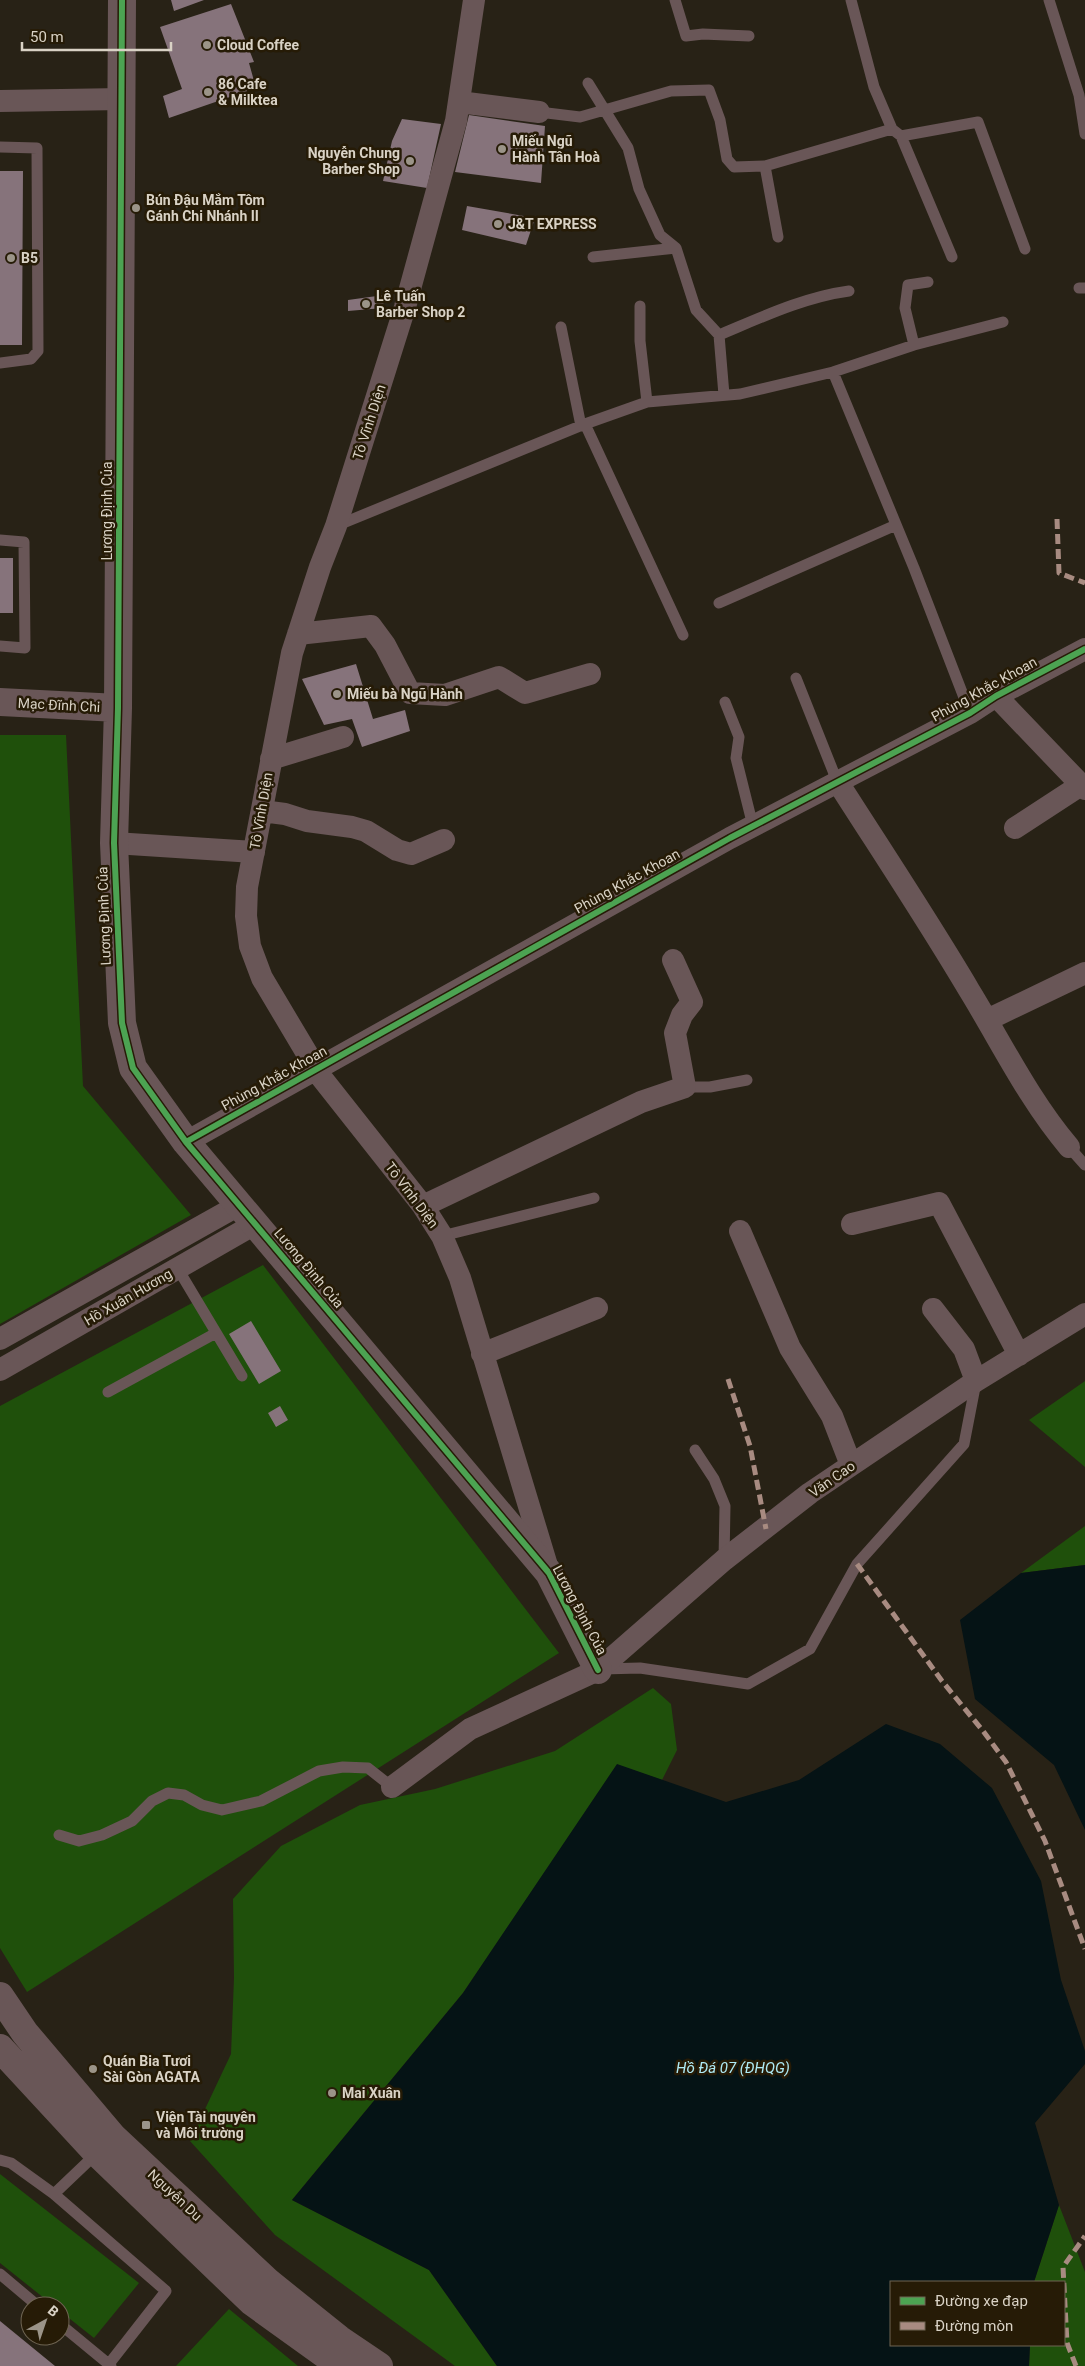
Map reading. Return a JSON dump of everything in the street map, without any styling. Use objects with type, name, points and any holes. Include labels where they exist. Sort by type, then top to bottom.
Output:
[{"type":"street","name":"Lương Định Của","points":[[122,0],[118,708],[114,843],[122,1023],[133,1068],[186,1142],[549,1573],[598,1670]]},
{"type":"street","name":"Tô Vĩnh Diện","points":[[474,0],[456,121],[406,307],[336,526],[292,653],[254,852],[246,916],[250,946],[262,978],[316,1069],[422,1206],[442,1236],[460,1278],[549,1573]]},
{"type":"street","points":[[0,101],[122,99]]},
{"type":"street","points":[[459,102],[539,112]]},
{"type":"street","points":[[298,634],[370,626],[385,645],[410,694],[444,695],[499,677],[525,694],[590,674]]},
{"type":"street","name":"Phùng Khắc Khoan","points":[[186,1142],[753,826],[970,713],[996,696],[1085,648]]},
{"type":"street","points":[[996,696],[1083,787],[1015,828]]},
{"type":"street","name":"Mạc Đĩnh Chi","points":[[0,702],[118,708]]},
{"type":"street","points":[[271,759],[343,737]]},
{"type":"street","points":[[837,781],[1019,1074],[1069,1147]]},
{"type":"street","points":[[262,811],[366,831],[397,850],[411,854],[444,840]]},
{"type":"street","points":[[114,843],[254,852]]},
{"type":"street","points":[[422,1206],[641,1102],[685,1088],[675,1033],[682,1015],[692,1002],[673,960]]},
{"type":"street","points":[[987,1020],[1085,973]]},
{"type":"street","points":[[852,1224],[939,1203],[1019,1355]]},
{"type":"street","name":"Hồ Xuân Hương","points":[[0,1370],[178,1269],[247,1215]]},
{"type":"street","name":"Hồ Xuân Hương","points":[[0,1339],[247,1215]]},
{"type":"street","points":[[740,1231],[790,1348],[832,1416],[851,1465]]},
{"type":"street","points":[[482,1354],[597,1308]]},
{"type":"street","points":[[932,1309],[964,1349],[976,1381]]},
{"type":"street","name":"Văn Cao","points":[[392,1787],[470,1729],[598,1670],[724,1560],[810,1493],[976,1381],[1085,1314]]},
{"type":"street","name":"Nguyễn Du","points":[[0,1996],[25,2033],[113,2137],[268,2282],[339,2339],[379,2366]]},
{"type":"street","points":[[0,2048],[25,2033]]},
{"type":"street","name":"Nguyễn Du","points":[[0,2048],[97,2152],[252,2302],[341,2366]]},
{"type":"lane","points":[[675,0],[686,36],[703,34],[749,36]]},
{"type":"lane","points":[[852,0],[874,87],[952,257]]},
{"type":"lane","points":[[1049,0],[1079,95],[1085,134]]},
{"type":"lane","points":[[588,83],[628,148],[638,189],[660,235],[676,248],[696,310],[719,335],[724,395]]},
{"type":"lane","points":[[539,112],[580,117],[671,91],[709,90],[720,120],[727,159],[731,166],[743,168],[765,166],[896,133],[978,122],[1025,249]]},
{"type":"lane","points":[[0,147],[37,148],[38,322],[38,350],[31,359],[0,363]]},
{"type":"lane","points":[[765,166],[778,237]]},
{"type":"lane","points":[[593,256],[676,248]]},
{"type":"lane","points":[[914,345],[905,308],[908,285],[928,282]]},
{"type":"lane","points":[[719,335],[790,307],[833,293],[848,291]]},
{"type":"lane","points":[[640,306],[640,341],[647,402]]},
{"type":"lane","points":[[336,526],[447,482],[541,440],[647,402],[740,394],[833,372],[914,345],[1004,322]]},
{"type":"lane","points":[[561,326],[583,425],[684,635]]},
{"type":"lane","points":[[833,372],[970,713]]},
{"type":"lane","points":[[720,603],[896,525]]},
{"type":"lane","points":[[0,540],[24,542],[25,648],[0,646]]},
{"type":"lane","points":[[796,678],[837,781]]},
{"type":"lane","points":[[726,702],[738,737],[736,758],[753,826]]},
{"type":"lane","points":[[685,1088],[710,1087],[748,1080]]},
{"type":"lane","points":[[1069,1147],[1085,1165]]},
{"type":"lane","points":[[442,1236],[594,1198]]},
{"type":"lane","points":[[178,1269],[242,1376]]},
{"type":"lane","points":[[108,1392],[216,1333]]},
{"type":"lane","points":[[598,1670],[640,1668],[748,1684],[810,1649],[856,1564],[964,1444],[976,1381]]},
{"type":"lane","points":[[695,1450],[714,1479],[725,1506],[724,1560]]},
{"type":"lane","points":[[59,1835],[79,1841],[102,1835],[132,1821],[152,1801],[168,1793],[184,1796],[202,1805],[222,1810],[262,1801],[318,1771],[343,1767],[368,1768],[392,1787]]},
{"type":"lane","points":[[54,2194],[97,2152]]},
{"type":"lane","points":[[0,2160],[11,2163],[54,2194],[166,2291],[110,2365],[70,2332]]},
{"type":"lane","points":[[0,2274],[26,2296]]},
{"type":"green space","points":[[0,735],[66,735],[83,1086],[191,1215],[0,1324]]},
{"type":"green space","points":[[263,1265],[559,1653],[27,1992],[0,1948],[0,1406]]},
{"type":"green space","points":[[1085,1381],[1085,1467],[1029,1420]]},
{"type":"green space","points":[[1085,1526],[1085,1565],[1021,1573]]},
{"type":"green space","points":[[653,1688],[671,1704],[677,1750],[662,1780],[617,1765],[463,1993],[292,2200],[429,2270],[497,2366],[455,2366],[275,2235],[190,2141],[231,2054],[234,1978],[233,1899],[281,1846],[360,1805],[435,1789],[555,1751]]},
{"type":"green space","points":[[0,2174],[139,2283],[94,2338],[70,2319],[70,2296],[41,2296],[0,2263]]},
{"type":"green space","points":[[1059,2205],[1085,2272],[1085,2366],[1029,2366],[1030,2346],[1065,2346],[1065,2281],[1034,2281]]},
{"type":"green space","points":[[229,2309],[298,2366],[176,2366]]},
{"type":"water","points":[[1085,1565],[1085,1830],[1054,1765],[975,1699],[960,1620],[1021,1573]]},
{"type":"water","name":"Hồ Đá 07 (ĐHQG)","points":[[886,1724],[940,1744],[992,1788],[1041,1881],[1061,1980],[1085,2051],[1085,2064],[1035,2123],[1059,2205],[1034,2281],[890,2281],[890,2346],[1030,2346],[1029,2366],[497,2366],[429,2270],[292,2200],[463,1993],[617,1764],[726,1802],[799,1780]]},
{"type":"building","points":[[171,0],[204,0],[174,11]]},
{"type":"building","name":"Cloud Coffee","points":[[231,4],[254,62],[249,63],[256,88],[169,118],[163,96],[182,89],[160,27]]},
{"type":"building","name":"Miếu Ngũ Hành Tân Hoà","points":[[469,115],[545,126],[541,183],[455,172]]},
{"type":"building","name":"Nguyễn Chung Barber Shop","points":[[402,119],[441,124],[427,188],[383,181],[392,141]]},
{"type":"building","name":"B5","points":[[0,171],[23,171],[22,345],[0,345]]},
{"type":"building","name":"J&T EXPRESS","points":[[467,206],[535,218],[526,245],[462,230]]},
{"type":"building","name":"Lê Tuấn Barber Shop 2","points":[[384,295],[383,308],[348,311],[348,300]]},
{"type":"building","points":[[0,558],[13,558],[13,613],[0,613]]},
{"type":"building","name":"Miếu bà Ngũ Hành","points":[[356,664],[373,719],[405,710],[410,731],[362,747],[352,719],[324,725],[302,679]]},
{"type":"building","points":[[251,1321],[281,1371],[259,1384],[229,1334]]},
{"type":"building","points":[[280,1406],[288,1420],[276,1427],[268,1413]]},
{"type":"building","points":[[0,2321],[20,2337],[20,2346],[31,2346],[55,2366],[0,2366]]},
{"type":"marked path","points":[[1057,519],[1059,573],[1085,583]]},
{"type":"marked path","points":[[728,1379],[750,1446],[766,1529]]},
{"type":"marked path","points":[[857,1564],[942,1681],[1006,1762],[1045,1841],[1085,1949]]},
{"type":"marked path","points":[[1064,2281],[1063,2267],[1085,2236]]},
{"type":"marked path","points":[[1065,2305],[1067,2343],[1076,2366]]},
{"type":"cycle path","points":[[122,0],[118,708],[114,843],[122,1023],[133,1068],[186,1142],[549,1573],[598,1670]]},
{"type":"cycle path","points":[[186,1142],[730,838],[970,713],[996,696],[1085,649]]},
{"type":"place","name":"Cloud Coffee","points":[[207,45]]},
{"type":"place","name":"86 Cafe & Milktea","points":[[208,92]]},
{"type":"place","name":"Miếu Ngũ Hành Tân Hoà","points":[[502,149]]},
{"type":"place","name":"Nguyễn Chung Barber Shop","points":[[410,161]]},
{"type":"place","name":"Bún Đậu Mắm Tôm Gánh Chi Nhánh II","points":[[136,208]]},
{"type":"place","name":"J&T EXPRESS","points":[[498,224]]},
{"type":"place","name":"B5","points":[[11,258]]},
{"type":"place","name":"Lê Tuấn Barber Shop 2","points":[[366,304]]},
{"type":"place","name":"Miếu bà Ngũ Hành","points":[[337,694]]},
{"type":"place","name":"Quán Bia Tươi Sài Gòn AGATA","points":[[93,2069]]},
{"type":"place","name":"Mai Xuân","points":[[332,2093]]},
{"type":"place","name":"Viện Tài nguyên và Môi trường","points":[[146,2125]]}]
